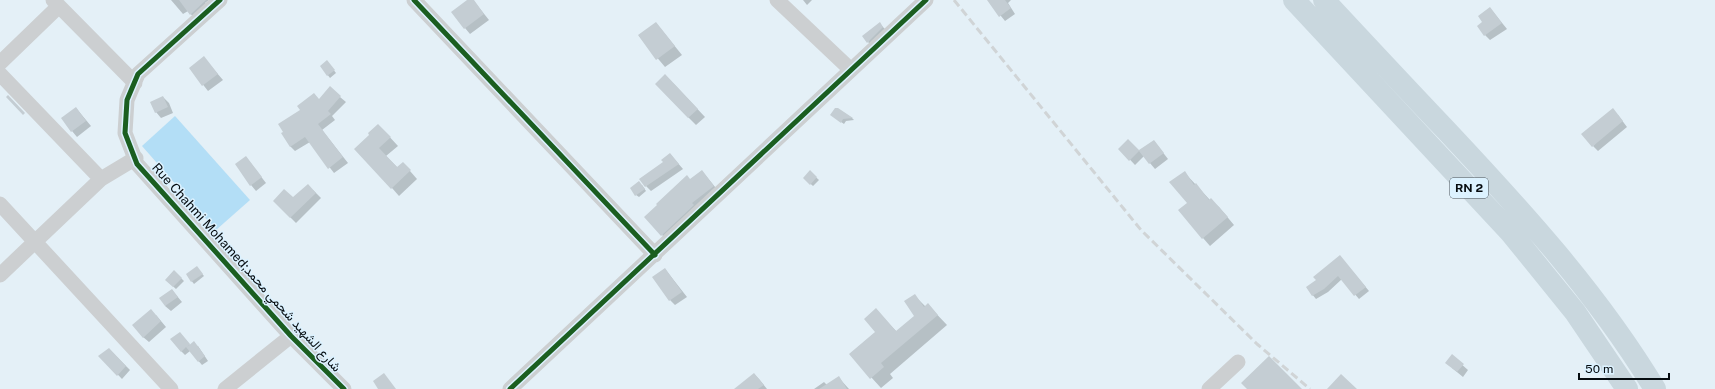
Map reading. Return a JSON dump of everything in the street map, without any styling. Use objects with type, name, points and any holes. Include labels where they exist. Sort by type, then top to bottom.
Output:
[{"type":"highway","name":"RN 2","points":[[1294,0],[1511,234],[1575,312],[1627,389]]},
{"type":"highway","name":"RN 2","points":[[1324,0],[1495,182],[1542,235],[1590,294],[1655,389]]},
{"type":"street","name":"Rue Chahmi Mohamed;شارع الشهيد شحمي محمد","points":[[220,0],[138,74],[127,100],[125,133],[136,158],[137,164],[291,336],[344,389]]},
{"type":"street","points":[[414,0],[655,255]]},
{"type":"street","points":[[776,0],[851,70]]},
{"type":"street","points":[[510,389],[926,0]]},
{"type":"street","points":[[0,63],[56,3],[134,83]]},
{"type":"street","points":[[0,74],[101,179]]},
{"type":"street","points":[[0,275],[101,179],[136,158]]},
{"type":"street","points":[[0,204],[171,389]]},
{"type":"street","points":[[225,389],[291,336]]},
{"type":"street","points":[[1209,389],[1238,362]]},
{"type":"shaded area","points":[[175,116],[250,200],[216,230],[142,146]]},
{"type":"building","points":[[179,0],[206,0],[190,15]]},
{"type":"building","points":[[467,0],[474,0],[484,14],[464,29],[451,12]]},
{"type":"building","points":[[987,0],[1005,0],[1011,8],[999,17]]},
{"type":"building","points":[[1490,7],[1502,23],[1484,36],[1477,26],[1482,22],[1478,16]]},
{"type":"building","points":[[656,22],[675,46],[656,60],[638,35]]},
{"type":"building","points":[[880,22],[883,27],[867,43],[862,36]]},
{"type":"building","points":[[204,56],[218,74],[202,86],[189,68]]},
{"type":"building","points":[[327,60],[335,70],[327,76],[320,66]]},
{"type":"building","points":[[665,74],[698,109],[688,118],[655,84]]},
{"type":"building","points":[[330,86],[341,96],[328,111],[331,114],[318,124],[343,157],[328,169],[305,137],[290,147],[281,133],[283,132],[278,124],[300,110],[297,106],[314,93],[319,99]]},
{"type":"building","points":[[8,95],[25,113],[23,115],[6,97]]},
{"type":"building","points":[[163,96],[168,107],[155,113],[150,102]]},
{"type":"building","points":[[76,107],[86,121],[71,132],[61,118]]},
{"type":"building","points":[[835,108],[838,108],[853,118],[843,119],[841,123],[830,115]]},
{"type":"building","points":[[1613,108],[1623,121],[1592,147],[1581,134]]},
{"type":"building","points":[[378,124],[391,137],[379,148],[397,167],[403,162],[411,170],[391,189],[354,149]]},
{"type":"building","points":[[1128,139],[1139,150],[1154,140],[1164,153],[1149,164],[1139,151],[1129,161],[1118,149]]},
{"type":"building","points":[[670,153],[679,164],[645,187],[639,179],[663,162],[661,160]]},
{"type":"building","points":[[246,156],[262,177],[250,186],[235,164]]},
{"type":"building","points":[[702,170],[714,186],[692,203],[694,205],[661,236],[644,217],[687,175],[690,179]]},
{"type":"building","points":[[810,170],[817,177],[810,185],[803,178]]},
{"type":"building","points":[[1185,171],[1194,185],[1196,183],[1209,200],[1211,198],[1228,217],[1202,239],[1178,210],[1187,203],[1169,182]]},
{"type":"building","points":[[639,181],[645,189],[635,196],[630,188]]},
{"type":"building","points":[[308,184],[316,193],[290,218],[273,201],[284,189],[293,197]]},
{"type":"building","points":[[1340,255],[1366,287],[1354,296],[1338,276],[1324,289],[1312,296],[1306,287],[1316,280],[1313,277]]},
{"type":"building","points":[[197,266],[203,274],[191,282],[186,274]]},
{"type":"building","points":[[665,268],[682,292],[669,301],[652,277]]},
{"type":"building","points":[[174,270],[182,278],[173,287],[165,280]]},
{"type":"building","points":[[172,289],[178,297],[165,306],[159,298]]},
{"type":"building","points":[[915,294],[924,307],[928,303],[938,315],[881,363],[884,367],[870,379],[849,354],[875,332],[864,319],[876,308],[896,331],[914,316],[904,301]]},
{"type":"building","points":[[151,309],[161,321],[143,338],[132,325]]},
{"type":"building","points":[[180,332],[190,344],[187,347],[194,341],[205,356],[198,362],[186,347],[181,352],[170,339]]},
{"type":"building","points":[[109,348],[126,366],[117,376],[98,356]]},
{"type":"building","points":[[1452,354],[1464,364],[1457,372],[1445,363]]},
{"type":"building","points":[[1269,356],[1302,389],[1247,389],[1241,383]]},
{"type":"building","points":[[384,373],[396,389],[378,389],[373,381]]},
{"type":"building","points":[[754,373],[764,385],[758,389],[734,389]]},
{"type":"building","points":[[1341,374],[1357,389],[1327,389]]},
{"type":"building","points":[[839,376],[847,389],[819,389]]},
{"type":"railway","points":[[954,0],[1141,230],[1257,344],[1310,389]]},
{"type":"cycle path","points":[[220,0],[138,74],[127,100],[125,133],[137,164],[291,336],[344,389]]},
{"type":"cycle path","points":[[414,0],[655,255]]},
{"type":"cycle path","points":[[510,389],[926,0]]}]
